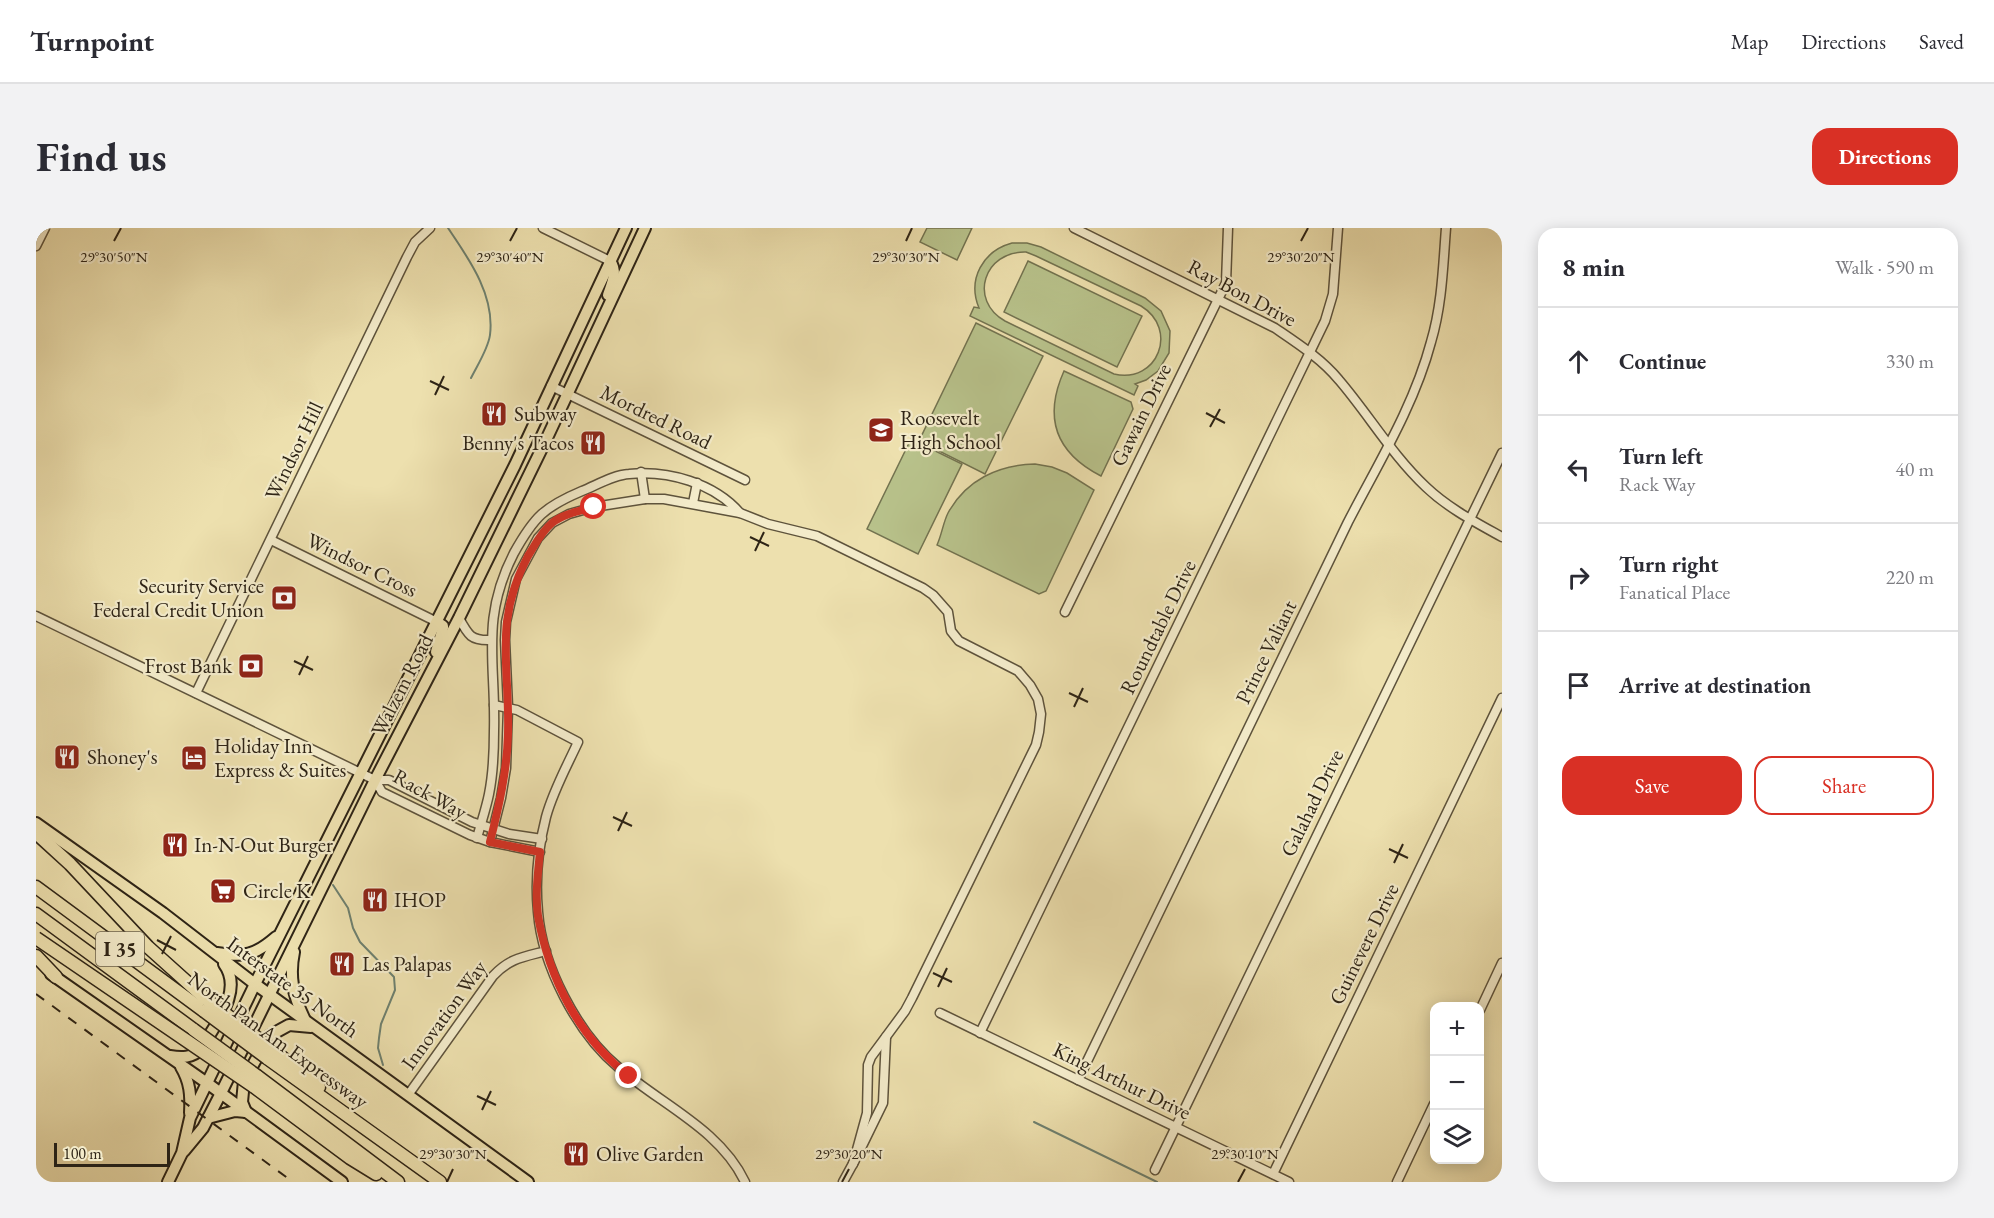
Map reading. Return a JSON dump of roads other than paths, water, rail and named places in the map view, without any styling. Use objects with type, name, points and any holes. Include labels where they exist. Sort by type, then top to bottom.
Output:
[{"type":"highway","points":[[36,832],[70,864],[206,1006]]},
{"type":"highway","name":"North Pan Am Expressway","points":[[36,887],[206,1006],[440,1182]]},
{"type":"highway","name":"North Pan Am Expressway","points":[[36,914],[194,1030],[255,1081],[398,1182]]},
{"type":"highway","points":[[36,938],[255,1081],[350,1158],[390,1182]]},
{"type":"highway","points":[[36,956],[56,977]]},
{"type":"main road","name":"Walzem Road","points":[[168,1182],[182,1153],[190,1118],[437,622],[626,228]]},
{"type":"main road","name":"Walzem Road","points":[[182,1153],[203,1128],[375,780],[459,618],[568,395],[645,228]]},
{"type":"main road","points":[[599,327],[615,274],[610,261]]},
{"type":"main road","points":[[424,686],[443,632],[443,626],[437,622]]},
{"type":"main road","name":"Interstate 35 North","points":[[36,822],[528,1182]]},
{"type":"main road","points":[[214,953],[249,955],[264,948],[281,932]]},
{"type":"main road","points":[[297,938],[290,972],[291,982],[305,1020]]},
{"type":"main road","points":[[167,1055],[182,1058],[198,1053],[227,1002],[232,980],[226,966],[214,953]]},
{"type":"main road","points":[[36,963],[221,1093],[342,1182]]},
{"type":"main road","points":[[246,1113],[242,1102],[244,1081],[269,1036],[289,1025],[315,1028]]},
{"type":"main road","points":[[180,1064],[187,1077],[191,1096],[190,1118]]},
{"type":"main road","points":[[208,1118],[234,1111],[246,1113]]},
{"type":"street","points":[[36,246],[45,228]]},
{"type":"street","name":"Windsor Hill","points":[[196,693],[407,257],[416,242],[430,228]]},
{"type":"street","points":[[543,228],[610,261]]},
{"type":"street","name":"Ray Bon Drive","points":[[1074,228],[1275,327],[1338,378],[1389,446],[1425,486],[1469,519],[1502,537]]},
{"type":"street","name":"Gawain Drive","points":[[1065,612],[1226,283],[1228,228]]},
{"type":"street","name":"Roundtable Drive","points":[[980,1033],[1326,321],[1332,301],[1338,228]]},
{"type":"street","name":"Prince Valiant","points":[[1078,1080],[1348,522],[1389,446],[1431,343],[1442,289],[1446,228]]},
{"type":"street","name":"Mordred Road","points":[[551,386],[745,480]]},
{"type":"street","name":"Galahad Drive","points":[[1155,1170],[1502,453]]},
{"type":"street","points":[[641,472],[645,499]]},
{"type":"street","points":[[477,838],[489,793],[492,764],[495,705],[491,640],[496,597],[504,573],[525,533],[536,518],[564,499],[622,474],[641,472],[697,483],[729,501],[740,513]]},
{"type":"street","points":[[693,503],[697,483]]},
{"type":"street","points":[[490,842],[506,768],[508,707],[504,640],[506,622],[516,579],[538,538],[552,523],[569,514],[594,507],[645,499],[693,503],[740,513],[768,524],[817,536],[928,591],[948,612],[951,631],[959,641],[1018,671],[1030,685],[1038,699],[1041,714],[1040,732],[1036,745],[912,998],[871,1057],[867,1072],[867,1113],[854,1164]]},
{"type":"street","name":"Windsor Cross","points":[[270,540],[437,622]]},
{"type":"street","points":[[36,616],[375,780]]},
{"type":"street","points":[[459,618],[472,638],[491,640]]},
{"type":"street","name":"Guinevere Drive","points":[[1273,1174],[1502,698]]},
{"type":"street","points":[[495,705],[508,707],[578,742],[546,816],[537,882],[538,915],[546,951],[560,988],[578,1022],[598,1048],[618,1068],[712,1137],[737,1166],[745,1182]]},
{"type":"street","name":"Rack Way","points":[[375,780],[389,780],[493,830],[542,838]]},
{"type":"street","name":"Rack Way","points":[[375,780],[382,792],[477,838],[540,852]]},
{"type":"street","name":"Innovation Way","points":[[408,1095],[504,964],[546,951]]},
{"type":"street","points":[[1483,1002],[1502,963]]},
{"type":"street","name":"King Arthur Drive","points":[[940,1013],[1289,1182]]},
{"type":"street","points":[[844,1181],[883,1103],[886,1037]]},
{"type":"street","points":[[867,1072],[884,1073]]},
{"type":"street","points":[[1397,1182],[1431,1110]]},
{"type":"waterway","points":[[448,228],[479,278],[488,306],[489,340],[471,378]]},
{"type":"waterway","points":[[333,885],[348,908],[353,928],[360,942],[394,977],[395,990],[381,1024],[379,1038],[378,1048],[383,1065]]},
{"type":"waterway","points":[[1034,1122],[1157,1182]]},
{"type":"railway","points":[[36,994],[293,1182]]},
{"type":"place","name":"Subway","points":[[494,414]]},
{"type":"place","name":"Roosevelt High School","points":[[881,430]]},
{"type":"place","name":"Benny's Tacos","points":[[593,443]]},
{"type":"place","name":"Security Service Federal Credit Union","points":[[284,598]]},
{"type":"place","name":"Frost Bank","points":[[251,666]]},
{"type":"place","name":"Shoney's","points":[[67,757]]},
{"type":"place","name":"Holiday Inn Express & Suites","points":[[194,758]]},
{"type":"place","name":"In-N-Out Burger","points":[[175,845]]},
{"type":"place","name":"Circle K","points":[[223,891]]},
{"type":"place","name":"IHOP","points":[[375,900]]},
{"type":"place","name":"Las Palapas","points":[[342,964]]},
{"type":"place","name":"Olive Garden","points":[[576,1154]]}]
